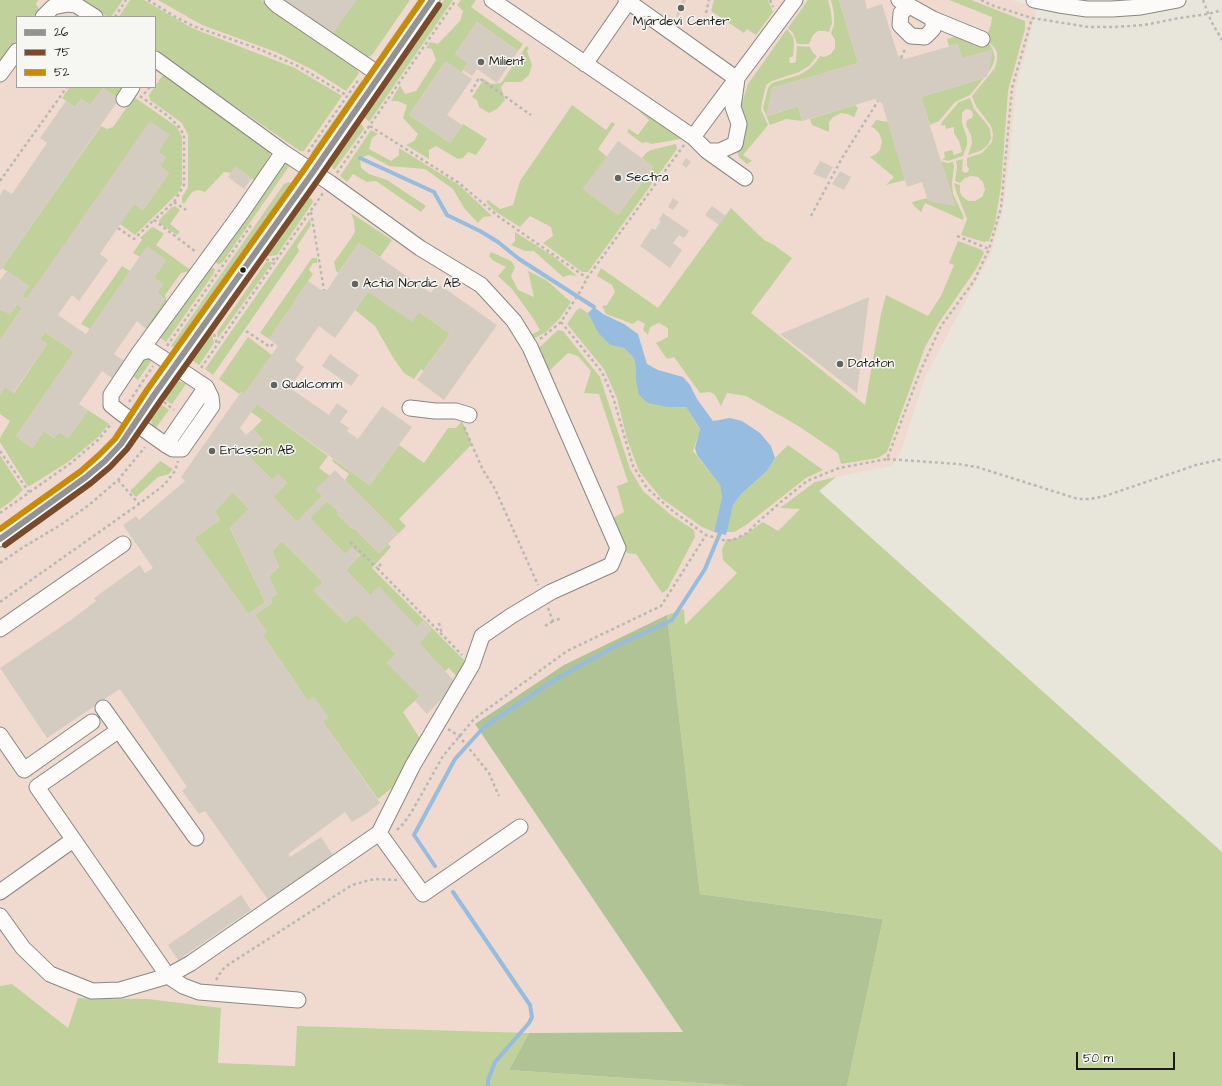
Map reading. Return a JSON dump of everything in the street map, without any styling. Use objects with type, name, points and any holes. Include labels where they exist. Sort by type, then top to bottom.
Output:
[{"type":"street","points":[[272,0],[277,5],[380,75]]},
{"type":"street","points":[[0,539],[60,497],[91,473],[121,444],[174,366],[313,172],[432,0]]},
{"type":"street","points":[[492,0],[693,137],[707,151],[745,178]]},
{"type":"street","points":[[693,137],[794,0]]},
{"type":"street","points":[[1034,0],[1080,8],[1112,9],[1141,7],[1178,0]]},
{"type":"street","points":[[585,64],[627,1],[737,79]]},
{"type":"street","points":[[933,19],[933,29],[925,37],[911,36],[900,25],[904,3],[933,19],[982,39]]},
{"type":"street","points":[[44,16],[52,7],[68,4],[76,5],[93,16]]},
{"type":"street","points":[[0,74],[16,52]]},
{"type":"street","points":[[0,916],[23,948],[50,974],[92,991],[120,990],[168,976],[191,963],[382,836],[393,794],[413,764],[472,665],[482,636],[511,616],[543,597],[611,565],[618,548],[530,347],[514,321],[481,286],[420,248],[330,183],[283,152],[156,60]]},
{"type":"street","points":[[707,151],[720,151],[735,144],[739,124],[733,107],[737,79]]},
{"type":"street","points":[[139,353],[150,350],[206,387],[211,397],[212,406],[182,449],[174,449],[166,445],[111,405],[111,395],[139,353],[283,152]]},
{"type":"street","points":[[166,445],[206,387]]},
{"type":"street","points":[[410,408],[462,413]]},
{"type":"street","points":[[0,629],[122,544]]},
{"type":"street","points":[[103,708],[196,838]]},
{"type":"street","points":[[0,735],[24,770],[92,722]]},
{"type":"street","points":[[119,730],[37,787],[168,976],[183,986],[199,992],[298,1000]]},
{"type":"street","points":[[382,836],[422,894],[520,827]]},
{"type":"street","points":[[0,892],[73,840]]},
{"type":"path","points":[[116,16],[126,0]]},
{"type":"path","points":[[148,0],[193,26],[259,49],[298,66],[346,95]]},
{"type":"path","points":[[193,379],[311,212],[456,0]]},
{"type":"path","points":[[706,13],[709,0]]},
{"type":"path","points":[[1203,0],[1211,21],[1222,40]]},
{"type":"path","points":[[888,459],[920,372],[941,326],[974,281],[989,249],[1001,208],[1012,88],[1032,18]]},
{"type":"path","points":[[470,92],[479,78],[532,115]]},
{"type":"path","points":[[0,181],[66,88]]},
{"type":"path","points":[[118,228],[134,239],[174,202],[184,185],[184,135],[179,127],[168,116],[129,92]]},
{"type":"path","points":[[811,216],[842,158],[878,101]]},
{"type":"path","points":[[370,126],[459,183],[499,217],[587,278]]},
{"type":"path","points":[[530,347],[561,322],[587,278],[683,146],[693,137]]},
{"type":"path","points":[[174,202],[186,210]]},
{"type":"path","points":[[311,212],[324,290]]},
{"type":"path","points":[[154,220],[221,269]]},
{"type":"path","points":[[957,236],[989,249]]},
{"type":"path","points":[[264,260],[278,258]]},
{"type":"path","points":[[561,322],[602,372],[613,397],[633,466],[647,488],[670,509],[706,535],[720,540],[726,541],[735,539],[747,533],[782,500],[807,481],[839,468],[888,459],[958,464],[977,467],[1078,499],[1090,499],[1105,496],[1196,465],[1222,459]]},
{"type":"path","points":[[246,331],[270,347],[274,343]]},
{"type":"path","points":[[213,332],[217,345]]},
{"type":"path","points":[[169,414],[177,403]]},
{"type":"path","points":[[462,413],[483,470],[496,489],[553,621]]},
{"type":"path","points":[[0,563],[89,505],[118,480],[154,436]]},
{"type":"path","points":[[0,602],[164,485],[176,471],[182,449]]},
{"type":"path","points":[[0,451],[29,492]]},
{"type":"path","points":[[118,480],[139,504]]},
{"type":"path","points":[[382,836],[403,824],[411,813],[443,756],[474,719],[567,651],[661,606],[706,535]]},
{"type":"path","points":[[350,542],[472,665]]},
{"type":"path","points":[[377,568],[381,564]]},
{"type":"path","points":[[545,626],[562,618]]},
{"type":"path","points":[[439,623],[442,635]]},
{"type":"path","points":[[463,740],[489,773],[499,796]]},
{"type":"path","points":[[199,992],[211,986],[218,978],[222,970],[228,965],[352,886],[374,879],[404,880],[410,877]]},
{"type":"shaded area","points":[[0,0],[1012,0],[1037,8],[1016,88],[1003,210],[991,254],[926,375],[900,454],[892,466],[836,477],[819,490],[685,625],[684,610],[667,615],[476,724],[683,1032],[529,1033],[297,1026],[295,1066],[218,1063],[221,1008],[68,1029],[12,984],[0,986]]},
{"type":"green space","points":[[0,0],[38,0],[36,4],[39,9],[34,16],[16,16],[16,40],[0,64]]},
{"type":"green space","points":[[80,0],[123,0],[112,16],[106,16],[89,4]]},
{"type":"green space","points":[[130,0],[144,0],[192,28],[295,68],[342,96],[304,151],[300,151],[156,52],[156,16],[120,16]]},
{"type":"green space","points":[[158,0],[261,0],[353,65],[359,73],[346,91],[313,70],[276,52],[202,25]]},
{"type":"green space","points":[[280,0],[285,0],[333,33],[356,0],[410,0],[372,55],[368,57],[354,52]]},
{"type":"green space","points":[[418,0],[424,0],[386,55],[382,57],[381,53]]},
{"type":"green space","points":[[444,0],[453,0],[369,122],[365,118],[367,113]]},
{"type":"green space","points":[[461,0],[476,0],[471,7],[523,44],[518,51],[477,22],[455,54],[468,63],[462,72],[445,62],[409,115],[450,143],[463,124],[487,139],[476,155],[468,152],[463,158],[458,159],[436,146],[429,150],[429,159],[406,145],[414,141],[418,134],[403,118],[407,105],[398,101],[391,101],[400,85],[405,94],[416,91],[436,60],[432,49],[426,48],[430,42],[438,44],[460,21],[463,11],[457,5]]},
{"type":"green space","points":[[714,0],[768,0],[773,12],[756,35],[747,29],[744,33],[711,11]]},
{"type":"green space","points":[[808,0],[828,0],[832,23],[829,32],[818,31],[813,35],[809,44],[797,44],[793,33],[788,28]]},
{"type":"green space","points":[[831,0],[839,0],[858,63],[772,88],[767,116],[798,106],[802,121],[786,119],[770,125],[763,108],[768,88],[772,83],[799,75],[809,69],[820,56],[824,57],[831,54],[835,48],[835,40],[831,33],[834,25],[834,13]]},
{"type":"green space","points":[[949,0],[971,0],[1025,21],[1025,29],[1008,91],[1001,186],[995,223],[989,241],[984,242],[961,235],[967,219],[954,183],[960,185],[960,192],[962,196],[968,201],[975,201],[982,197],[985,190],[983,182],[978,177],[971,176],[965,178],[960,183],[955,181],[957,167],[956,161],[963,159],[962,171],[965,173],[968,172],[969,169],[967,166],[967,158],[982,153],[992,142],[993,134],[991,126],[976,106],[972,96],[995,68],[997,52],[987,40],[992,17]]},
{"type":"green space","points":[[787,29],[793,37],[794,44],[793,56],[789,58],[790,63],[795,63],[797,46],[810,47],[813,53],[817,56],[809,66],[799,72],[772,81],[766,85],[761,110],[768,125],[743,155],[752,161],[747,164],[739,157],[737,151],[743,133],[742,103],[748,84]]},
{"type":"green space","points":[[957,36],[981,47],[985,46],[986,42],[990,45],[993,50],[995,58],[988,73],[992,50],[962,58],[958,44],[949,46],[947,39]]},
{"type":"green space","points":[[526,46],[529,48],[527,51],[532,65],[529,75],[521,82],[505,82],[501,87],[505,100],[497,109],[489,113],[479,107],[477,100],[472,97],[484,79],[491,84],[501,83],[516,61],[519,63],[522,61],[522,57],[520,56]]},
{"type":"green space","points":[[167,75],[269,146],[270,156],[254,180],[235,167],[231,173],[224,172],[205,192],[198,190],[192,192],[184,204],[182,202],[182,197],[188,187],[188,135],[182,123],[150,100],[149,95],[154,88],[156,88],[156,85],[162,76]]},
{"type":"green space","points":[[984,78],[970,95],[955,102],[939,121],[930,125],[921,97]]},
{"type":"green space","points":[[362,80],[363,85],[320,148],[315,153],[311,153]]},
{"type":"green space","points":[[69,88],[103,88],[90,105],[81,99],[75,107],[62,98]]},
{"type":"green space","points":[[103,88],[122,88],[125,90],[119,99]]},
{"type":"green space","points":[[134,97],[177,127],[182,137],[182,184],[178,193],[135,235],[120,224],[134,204],[143,210],[169,173],[160,166],[166,157],[158,152],[169,135],[26,299],[22,296],[29,286],[2,268],[101,126],[107,129],[113,127]]},
{"type":"green space","points":[[970,98],[974,109],[990,129],[991,139],[987,146],[980,151],[968,155],[972,143],[971,135],[966,125],[967,120],[972,118],[973,114],[971,110],[966,109],[962,113],[962,123],[967,138],[967,145],[963,156],[948,161],[944,160],[942,159],[945,158],[944,152],[952,150],[954,155],[962,152],[959,141],[954,133],[954,127],[946,129],[945,125],[941,126],[942,122],[959,102]]},
{"type":"green space","points":[[572,105],[606,130],[612,122],[615,124],[598,149],[607,157],[583,189],[618,215],[653,167],[642,158],[646,153],[651,150],[676,144],[677,149],[588,272],[582,272],[543,243],[553,236],[551,227],[530,216],[520,227],[496,212],[486,202],[488,200],[500,209],[513,205],[520,181]]},
{"type":"green space","points":[[855,105],[858,108],[854,117],[841,113],[833,117],[829,122],[829,132],[812,125],[810,119]]},
{"type":"green space","points":[[645,108],[680,135],[681,139],[651,144],[647,142],[642,143],[627,132],[629,129],[638,135],[649,120],[640,112]]},
{"type":"green space","points":[[876,120],[888,122],[905,180],[886,185],[894,177],[870,157],[880,150],[882,141],[879,133],[871,127]]},
{"type":"green space","points":[[359,123],[364,129],[335,169],[333,169],[331,162]]},
{"type":"green space","points":[[371,130],[378,134],[372,138],[369,149],[391,161],[399,155],[399,148],[459,185],[492,216],[483,217],[478,223],[464,208],[453,189],[425,169],[389,166],[369,155],[360,158],[361,168],[369,174],[387,180],[426,206],[421,212],[376,181],[367,182],[353,174],[347,182],[340,176]]},
{"type":"green space","points":[[941,161],[947,163],[953,162],[953,194],[964,217],[963,220],[925,203],[921,212],[912,202],[927,198],[955,206]]},
{"type":"green space","points":[[280,162],[292,162],[222,263],[218,264],[214,261]]},
{"type":"green space","points":[[289,182],[293,186],[229,278],[198,315],[175,348],[171,346],[284,184]]},
{"type":"green space","points":[[306,196],[312,199],[313,202],[277,255],[264,257]]},
{"type":"green space","points":[[175,206],[180,210],[170,224],[180,232],[177,235],[160,224],[159,220],[172,207]]},
{"type":"green space","points":[[731,208],[764,240],[774,245],[792,258],[751,313],[865,405],[881,314],[886,295],[928,316],[941,296],[954,265],[949,263],[958,241],[982,250],[984,253],[976,269],[938,324],[925,347],[887,452],[878,458],[841,464],[838,453],[800,427],[746,396],[727,393],[721,406],[715,395],[710,392],[700,393],[674,357],[667,359],[656,343],[668,337],[668,328],[659,323],[650,327],[648,335],[643,330],[645,324],[638,320],[633,324],[606,314],[602,306],[607,305],[615,292],[612,285],[597,276],[601,268],[658,308]]},
{"type":"green space","points":[[351,213],[392,240],[380,257],[359,243],[338,273],[334,262],[355,232],[354,221]]},
{"type":"green space","points":[[310,219],[311,225],[297,246],[299,251],[213,375],[205,369]]},
{"type":"green space","points":[[152,227],[164,234],[156,245],[190,271],[181,273],[165,295],[167,304],[149,330],[145,328],[165,299],[157,293],[163,284],[154,278],[166,260],[147,247],[140,257],[133,253],[142,240],[140,238]]},
{"type":"green space","points":[[515,232],[553,256],[577,276],[570,275],[563,277],[534,251],[525,251],[511,245],[515,241]]},
{"type":"green space","points":[[491,252],[511,261],[515,267],[511,276],[518,290],[534,297],[528,271],[546,280],[571,302],[560,318],[546,332],[533,339],[531,335],[540,330],[512,289],[498,276],[506,267],[494,261],[489,256]]},
{"type":"green space","points":[[312,258],[317,258],[317,263],[313,263],[309,270],[313,274],[269,339],[260,333]]},
{"type":"green space","points":[[266,262],[273,262],[218,338],[217,332]]},
{"type":"green space","points":[[122,266],[130,271],[90,329],[81,324]]},
{"type":"green space","points":[[210,266],[215,269],[214,273],[166,342],[158,336]]},
{"type":"green space","points":[[368,292],[419,312],[450,334],[423,371],[421,369],[414,379],[404,373],[375,326],[355,310]]},
{"type":"green space","points":[[17,304],[22,308],[0,340],[0,309],[10,314]]},
{"type":"green space","points":[[580,308],[588,313],[598,333],[610,345],[624,348],[634,358],[636,380],[668,407],[686,407],[700,430],[693,451],[720,485],[722,497],[714,532],[702,527],[661,498],[639,471],[627,439],[617,398],[604,369],[567,324],[576,311]]},
{"type":"green space","points":[[558,330],[563,331],[600,377],[630,469],[643,491],[671,515],[694,530],[695,537],[667,590],[662,593],[636,554],[627,553],[613,518],[624,512],[617,486],[628,482],[599,394],[584,393],[591,371],[578,356],[568,353],[548,372],[537,348]]},
{"type":"green space","points":[[45,332],[74,352],[16,436],[32,448],[44,431],[54,438],[59,432],[68,438],[88,410],[109,424],[97,438],[68,462],[28,487],[0,442],[0,438],[10,421],[0,414],[0,395],[5,387],[14,393],[47,344],[40,339]]},
{"type":"green space","points":[[211,332],[214,343],[199,365],[192,360]]},
{"type":"green space","points":[[248,337],[272,355],[244,394],[241,392],[239,394],[219,379]]},
{"type":"green space","points":[[147,358],[152,360],[138,380],[131,375],[142,360]]},
{"type":"green space","points":[[180,381],[186,384],[172,404],[164,399],[175,383]]},
{"type":"green space","points":[[161,404],[169,410],[155,429],[152,427],[151,418]]},
{"type":"green space","points":[[257,404],[328,456],[319,468],[330,476],[322,496],[297,522],[273,497],[287,483],[278,474],[272,480],[247,455],[263,440],[253,429],[262,420],[251,412]]},
{"type":"green space","points":[[462,421],[472,444],[399,519],[406,526],[398,534],[345,480],[349,474],[332,461],[333,459],[370,485],[399,445],[424,463],[448,428],[456,428]]},
{"type":"green space","points":[[788,445],[823,470],[806,478],[746,525],[734,532],[726,532],[733,505],[741,494],[767,471],[775,458]]},
{"type":"green space","points":[[0,455],[23,490],[0,509]]},
{"type":"green space","points":[[160,461],[173,469],[169,474],[158,477],[136,497],[130,491]]},
{"type":"green space","points":[[836,477],[819,491],[1222,852],[1222,1086],[847,1086],[883,919],[700,894],[667,615],[684,609],[685,625],[737,573],[723,560],[722,549],[727,539],[735,539],[746,534],[763,522],[778,531],[800,509],[780,508],[815,482]]},
{"type":"green space","points":[[233,492],[249,509],[230,528],[265,602],[248,614],[194,538],[220,520],[215,511]]},
{"type":"green space","points":[[327,501],[339,512],[337,514],[352,529],[354,528],[379,553],[388,544],[391,547],[372,568],[467,663],[460,680],[449,668],[445,671],[419,643],[431,630],[423,621],[417,627],[370,595],[346,570],[360,555],[352,548],[345,554],[310,518]]},
{"type":"green space","points":[[282,541],[323,582],[314,591],[346,623],[356,614],[396,654],[387,663],[420,696],[403,712],[422,742],[393,787],[378,799],[323,722],[314,697],[308,701],[263,635],[267,632],[255,615],[272,603],[271,598],[277,594],[269,576],[279,566],[272,551]]},
{"type":"green space","points":[[667,615],[700,894],[883,919],[847,1086],[743,1086],[509,1070],[529,1033],[683,1032],[475,724],[564,665]]},
{"type":"green space","points":[[12,984],[68,1028],[78,998],[148,999],[221,1008],[218,1063],[295,1066],[297,1026],[529,1033],[509,1070],[743,1086],[0,1086],[0,986]]},
{"type":"water","points":[[594,307],[603,314],[624,324],[638,334],[647,364],[658,370],[683,377],[690,385],[697,399],[713,421],[730,418],[742,421],[760,433],[771,446],[775,458],[767,471],[741,494],[733,505],[726,535],[714,532],[722,497],[720,485],[697,455],[695,448],[700,429],[686,407],[668,407],[648,403],[639,395],[634,358],[624,348],[610,345],[598,333],[588,313]]},
{"type":"building","points":[[285,0],[356,0],[333,34]]},
{"type":"building","name":"Mjärdevi Center","points":[[682,0],[686,0],[678,17],[676,16]]},
{"type":"building","points":[[839,0],[865,0],[867,9],[882,4],[898,56],[905,59],[958,44],[962,58],[993,50],[987,77],[921,97],[955,206],[928,201],[922,182],[907,187],[882,103],[875,99],[802,121],[798,106],[766,116],[772,88],[858,63]]},
{"type":"building","points":[[477,22],[518,51],[497,83],[477,69],[472,76],[463,70],[468,63],[455,54]]},
{"type":"building","points":[[446,61],[472,79],[447,115],[462,125],[450,143],[409,115]]},
{"type":"building","points":[[103,88],[119,99],[0,271],[0,195],[4,189],[12,194],[47,143],[40,138],[66,101],[75,107],[81,99],[90,105]]},
{"type":"building","points":[[150,121],[170,135],[158,152],[166,157],[160,166],[169,173],[143,210],[134,204],[100,254],[108,260],[79,301],[72,295],[58,315],[86,334],[147,246],[166,260],[154,278],[163,284],[157,293],[165,299],[145,328],[137,321],[114,354],[124,361],[112,378],[102,371],[79,404],[88,410],[68,438],[59,432],[55,438],[44,431],[32,448],[16,436],[74,352],[45,332],[40,339],[47,344],[13,393],[5,387],[0,395],[0,340],[22,308],[17,304],[10,314],[0,309],[0,280],[7,271],[29,286],[22,296],[26,299]]},
{"type":"building","name":"Sectra","points":[[618,141],[653,166],[618,215],[583,189]]},
{"type":"building","points":[[686,158],[691,162],[686,168],[682,164]]},
{"type":"building","points":[[820,161],[833,167],[826,179],[813,174]]},
{"type":"building","points":[[235,166],[252,178],[244,189],[228,177]]},
{"type":"building","points":[[840,171],[851,177],[844,190],[832,184]]},
{"type":"building","points":[[673,198],[679,202],[673,210],[668,207]]},
{"type":"building","points":[[712,206],[726,216],[719,225],[705,215]]},
{"type":"building","points":[[663,213],[689,231],[684,238],[679,235],[673,243],[682,250],[670,268],[640,246],[652,228],[655,230],[661,221],[659,220]]},
{"type":"building","points":[[359,243],[431,293],[437,283],[497,325],[444,400],[417,380],[450,334],[419,312],[412,322],[368,292],[335,338],[319,326],[295,360],[304,367],[290,388],[329,415],[337,403],[348,411],[340,422],[349,428],[347,431],[358,439],[382,406],[412,427],[370,485],[257,404],[240,428],[246,435],[253,429],[263,440],[247,455],[272,480],[278,474],[287,483],[273,497],[297,522],[322,496],[315,490],[335,470],[398,534],[379,553],[354,528],[352,529],[337,514],[339,512],[327,501],[310,518],[345,554],[352,547],[360,556],[346,570],[370,595],[379,586],[417,627],[422,621],[431,630],[419,643],[458,685],[427,714],[415,701],[420,696],[387,663],[396,654],[356,614],[346,623],[313,590],[323,582],[282,541],[272,551],[279,565],[269,576],[277,594],[271,598],[272,603],[255,615],[267,632],[263,635],[308,701],[314,697],[329,718],[323,722],[380,803],[352,822],[345,812],[288,854],[290,857],[321,837],[333,855],[269,901],[205,811],[199,814],[182,791],[187,787],[120,689],[47,738],[0,668],[71,620],[96,601],[94,598],[140,565],[145,573],[153,568],[123,525],[136,516],[139,520],[185,481],[181,477],[241,392],[244,394],[278,346],[269,339],[308,281],[321,290],[327,290]],"holes":[[[233,492],[249,509],[230,527],[265,602],[248,614],[194,538],[220,520],[215,511]]]},
{"type":"building","name":"Dataton","points":[[869,297],[857,393],[780,334]]},
{"type":"building","points":[[330,354],[359,375],[351,386],[322,366]]},
{"type":"building","points":[[241,895],[251,910],[178,960],[168,945]]},
{"type":"waterway","points":[[360,158],[434,192],[447,215],[480,231],[498,242],[519,259],[594,307]]},
{"type":"waterway","points":[[435,866],[414,835],[455,759],[484,727],[554,680],[617,645],[672,620],[705,569],[720,533]]},
{"type":"waterway","points":[[453,892],[530,1005],[532,1017],[529,1023],[495,1062],[488,1080],[488,1086]]},
{"type":"transit line","name":"52","points":[[0,529],[81,471],[115,439],[147,390],[306,167],[422,0]]},
{"type":"transit line","name":"26","points":[[0,539],[86,477],[105,461],[121,444],[154,395],[313,172],[432,0]]},
{"type":"transit line","name":"75","points":[[5,545],[91,483],[110,467],[127,449],[320,177],[439,5]]},
{"type":"place","name":"Mjärdevi Center","points":[[681,8]]},
{"type":"place","name":"Milient","points":[[481,62]]},
{"type":"place","name":"Sectra","points":[[618,178]]},
{"type":"place","name":"Actia Nordic AB","points":[[355,284]]},
{"type":"place","name":"Dataton","points":[[840,364]]},
{"type":"place","name":"Qualcomm","points":[[274,385]]},
{"type":"place","name":"Ericsson AB","points":[[212,451]]}]
